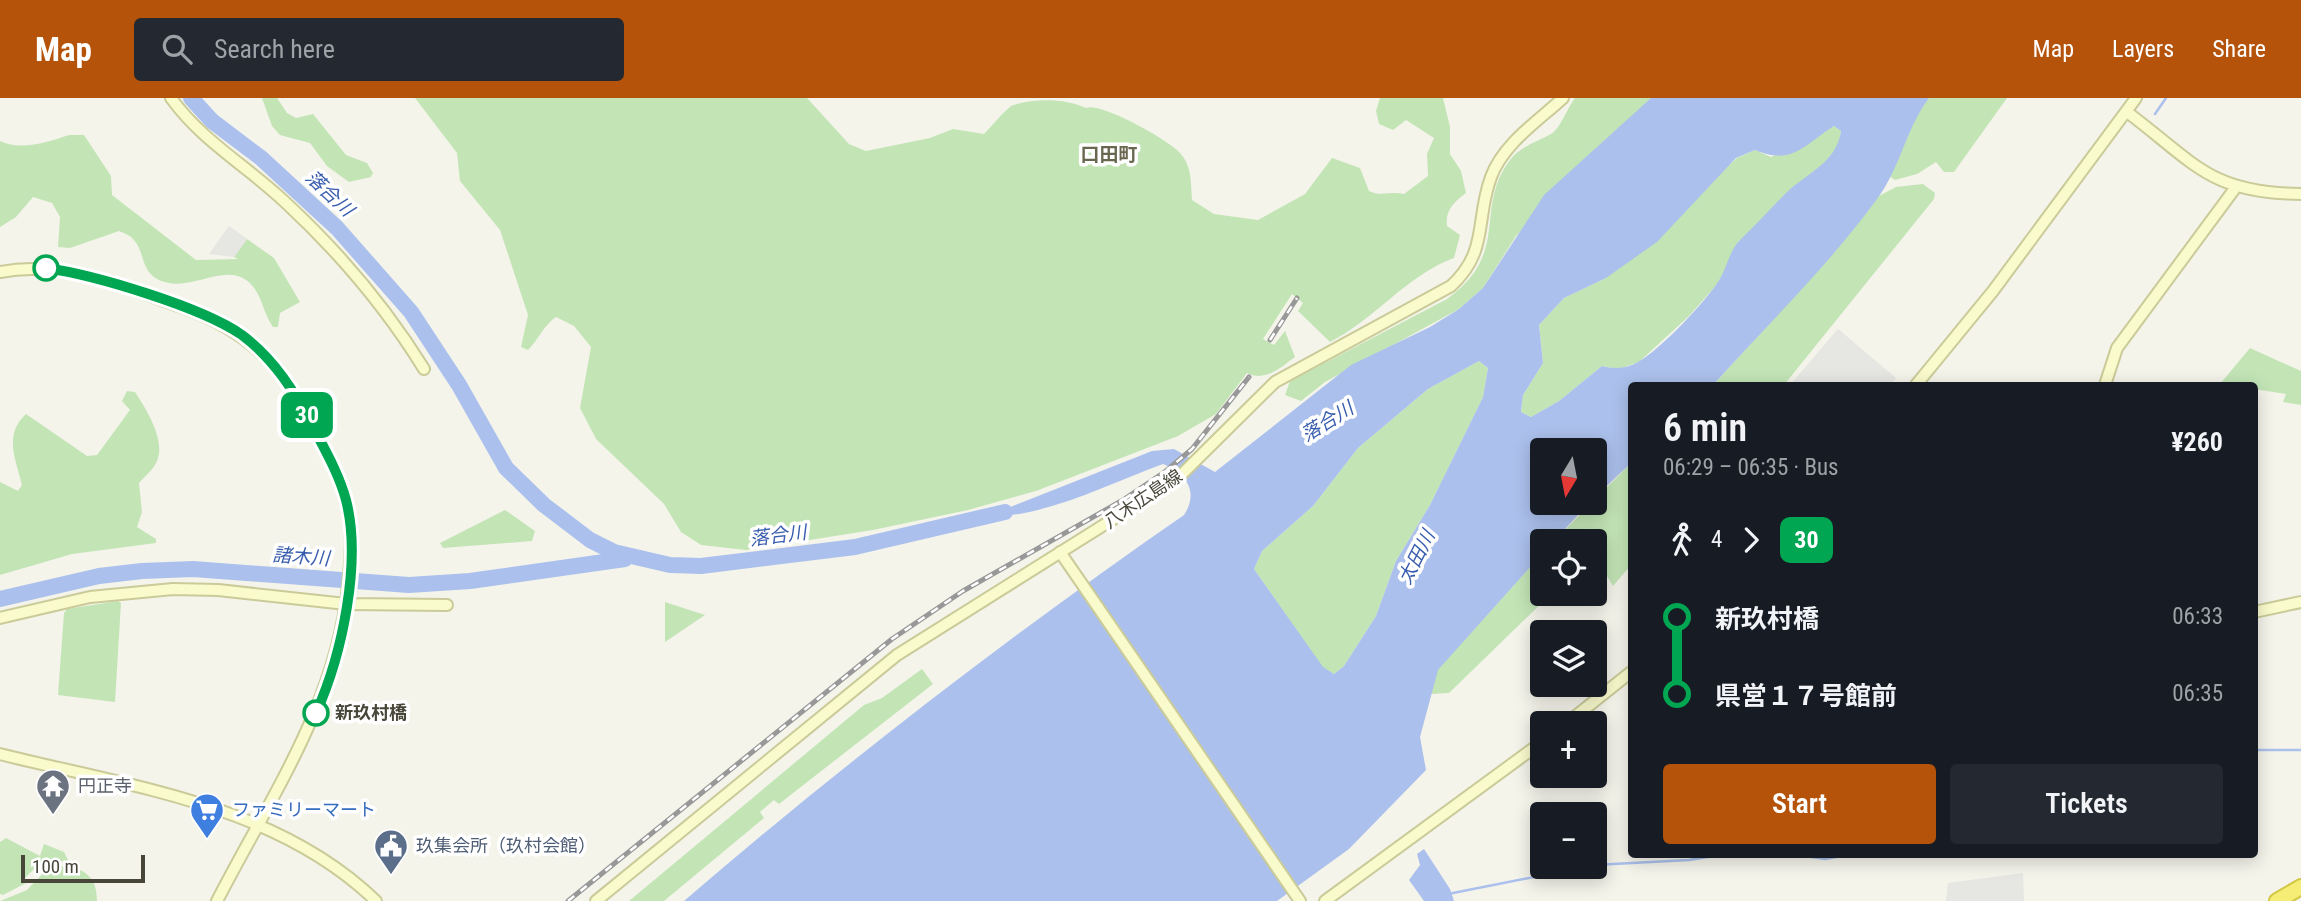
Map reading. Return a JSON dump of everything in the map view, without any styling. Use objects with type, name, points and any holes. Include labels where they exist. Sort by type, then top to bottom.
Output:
[{"type":"highway","points":[[2277,901],[2301,887]]},
{"type":"street","points":[[171,98],[209,141],[284,200],[345,261],[394,321],[424,369]]},
{"type":"street","name":"八木広島線","points":[[596,901],[897,655],[1177,479],[1201,458],[1252,402],[1276,382],[1431,298],[1465,273],[1480,242],[1486,197],[1499,162],[1516,140],[1563,98]]},
{"type":"street","points":[[1918,382],[1993,291],[2136,98]]},
{"type":"street","points":[[2127,112],[2202,172],[2236,187],[2266,193],[2301,194]]},
{"type":"street","points":[[2106,379],[2117,348],[2236,187]]},
{"type":"street","points":[[0,272],[42,268],[75,272],[212,318],[242,335],[285,379],[340,479],[350,523],[350,559],[337,652],[321,702],[217,901]]},
{"type":"street","points":[[1060,552],[1300,901]]},
{"type":"street","points":[[0,618],[90,597],[173,589],[447,605]]},
{"type":"street","points":[[2258,611],[2301,602]]},
{"type":"street","points":[[1582,711],[1628,674]]},
{"type":"street","points":[[1325,901],[1530,751]]},
{"type":"street","points":[[0,754],[199,804],[259,823],[328,862],[376,901]]},
{"type":"green space","points":[[262,98],[277,98],[287,113],[296,118],[313,114],[346,155],[367,163],[373,173],[371,177],[349,182],[327,166],[310,143],[280,135],[272,126]]},
{"type":"green space","points":[[415,98],[807,98],[849,144],[866,151],[930,138],[953,129],[984,134],[1011,106],[1048,100],[1059,101],[1105,111],[1149,131],[1183,157],[1190,174],[1192,200],[1214,214],[1258,220],[1305,194],[1332,158],[1360,168],[1369,191],[1378,194],[1404,194],[1428,176],[1427,154],[1434,138],[1406,120],[1393,130],[1379,124],[1376,111],[1380,98],[1443,98],[1450,127],[1450,154],[1461,171],[1466,193],[1454,203],[1447,215],[1447,226],[1460,235],[1454,258],[1421,275],[1361,322],[1330,342],[1298,311],[1303,303],[1292,294],[1263,339],[1274,345],[1285,331],[1295,357],[1266,375],[1247,373],[1216,414],[1178,436],[1036,491],[968,510],[873,530],[746,550],[701,545],[681,532],[664,504],[596,439],[580,408],[591,347],[574,326],[556,317],[528,350],[521,347],[528,315],[500,230],[460,181],[457,153]]},
{"type":"green space","points":[[1575,98],[1651,98],[1516,236],[1483,288],[1459,309],[1325,382],[1301,401],[1285,395],[1290,381],[1447,299],[1467,282],[1486,247],[1499,178],[1514,155],[1555,131]]},
{"type":"green space","points":[[1929,98],[2007,98],[1954,172],[1944,172],[1936,162],[1917,174],[1895,180],[1889,176],[1916,115]]},
{"type":"green space","points":[[1834,126],[1841,131],[1839,145],[1823,165],[1784,195],[1761,222],[1738,242],[1720,281],[1689,316],[1639,362],[1619,369],[1602,366],[1559,401],[1531,417],[1521,412],[1523,395],[1543,363],[1539,325],[1564,298],[1606,278],[1737,158],[1755,150],[1771,157]]},
{"type":"green space","points":[[69,135],[84,135],[111,176],[112,195],[196,260],[238,259],[234,257],[247,239],[274,258],[300,302],[280,313],[278,327],[273,327],[259,296],[246,280],[226,275],[180,284],[157,279],[148,270],[137,244],[130,236],[119,231],[70,248],[58,247],[60,217],[52,203],[33,197],[16,217],[0,227],[0,141],[26,145]]},
{"type":"green space","points":[[1923,184],[1935,193],[1934,199],[1786,382],[1716,382],[1821,267],[1879,196],[1896,187]]},
{"type":"green space","points":[[2250,348],[2301,371],[2301,405],[2283,402],[2286,394],[2258,390],[2258,382],[2222,382]]},
{"type":"green space","points":[[1479,361],[1488,368],[1483,397],[1430,505],[1396,561],[1376,616],[1344,666],[1334,674],[1323,668],[1254,569],[1262,551],[1313,506],[1358,448],[1428,389]]},
{"type":"green space","points":[[127,391],[135,392],[154,425],[159,444],[156,464],[139,483],[142,512],[137,527],[156,539],[156,543],[72,554],[0,575],[0,482],[18,491],[22,485],[13,448],[19,422],[26,414],[87,456],[97,455],[130,410],[122,401]]},
{"type":"green space","points":[[1628,466],[1628,568],[1613,586],[1607,576],[1607,529],[1566,529],[1580,515],[1607,515],[1607,487]]},
{"type":"green space","points":[[505,510],[535,531],[532,541],[443,548],[440,543]]},
{"type":"green space","points":[[1530,567],[1530,606],[1539,606],[1449,693],[1431,694],[1437,670]]},
{"type":"green space","points":[[118,601],[121,603],[115,702],[58,695],[64,613],[67,609]]},
{"type":"green space","points":[[665,602],[705,615],[665,642]]},
{"type":"green space","points":[[922,669],[933,684],[779,804],[774,800],[760,812],[764,818],[664,901],[629,901],[864,705],[882,698]]},
{"type":"green space","points":[[6,838],[40,856],[44,844],[64,852],[69,862],[44,863],[24,879],[28,882],[3,895],[0,894],[0,842]]},
{"type":"green space","points":[[70,866],[91,878],[97,901],[0,901],[27,890],[49,867]]},
{"type":"shaded area","points":[[229,226],[247,239],[234,257],[209,254]]},
{"type":"shaded area","points":[[1838,329],[1896,378],[1893,382],[1793,382]]},
{"type":"shaded area","points":[[2023,873],[2024,901],[1946,901],[1948,883]]},
{"type":"water","name":"太田川","points":[[1651,98],[1929,98],[1914,122],[1892,175],[1877,199],[1819,271],[1716,382],[1628,382],[1628,466],[1607,486],[1607,438],[1530,438],[1530,515],[1578,515],[1565,529],[1530,529],[1530,567],[1438,670],[1420,737],[1426,770],[1349,849],[1277,901],[684,901],[866,750],[1055,607],[1184,515],[1190,491],[1179,473],[1163,464],[1053,506],[1008,516],[985,517],[1152,451],[1174,449],[1215,472],[1351,365],[1430,327],[1459,309],[1483,288],[1544,195]],"holes":[[[1834,126],[1841,131],[1838,142],[1827,159],[1786,193],[1737,243],[1711,291],[1692,314],[1647,356],[1629,366],[1602,366],[1559,401],[1531,417],[1521,412],[1523,395],[1543,363],[1539,325],[1564,298],[1606,278],[1657,242],[1736,158],[1755,150],[1779,156],[1788,154],[1806,146]],[[1479,361],[1488,368],[1483,397],[1430,505],[1396,561],[1376,616],[1344,666],[1334,674],[1323,667],[1254,569],[1262,551],[1313,506],[1358,448],[1428,389]]]},
{"type":"water","points":[[1424,849],[1450,889],[1454,901],[1424,901],[1409,880],[1420,865],[1417,854]]},
{"type":"waterway","name":"落合川","points":[[191,98],[212,121],[261,158],[337,228],[411,312],[459,385],[506,468],[544,505],[590,540],[614,552],[670,565],[701,566],[855,547],[1005,512]]},
{"type":"waterway","points":[[2155,114],[2166,98]]},
{"type":"waterway","name":"諸木川","points":[[0,599],[99,576],[142,571],[193,569],[409,585],[470,581],[625,559]]},
{"type":"waterway","points":[[2258,750],[2301,750]]},
{"type":"waterway","points":[[1607,864],[1701,858]]},
{"type":"waterway","points":[[1818,858],[1831,858]]},
{"type":"waterway","points":[[1448,894],[1530,878]]},
{"type":"railway","points":[[1270,340],[1297,298]]},
{"type":"railway","points":[[568,901],[892,639],[963,591],[1123,500],[1166,471],[1192,449],[1249,377]]},
{"type":"bus line","name":"30","points":[[46,268],[75,272],[212,318],[242,335],[265,356],[301,403],[340,479],[352,542],[346,604],[337,652],[316,713]]},
{"type":"place","name":"新玖村橋","points":[[316,713]]},
{"type":"place","name":"円正寺","points":[[53,816]]},
{"type":"place","name":"ファミリーマート","points":[[207,840]]},
{"type":"place","name":"玖集会所（玖村会館）","points":[[391,876]]},
{"type":"district","name":"口田町","points":[[1109,154]]}]
